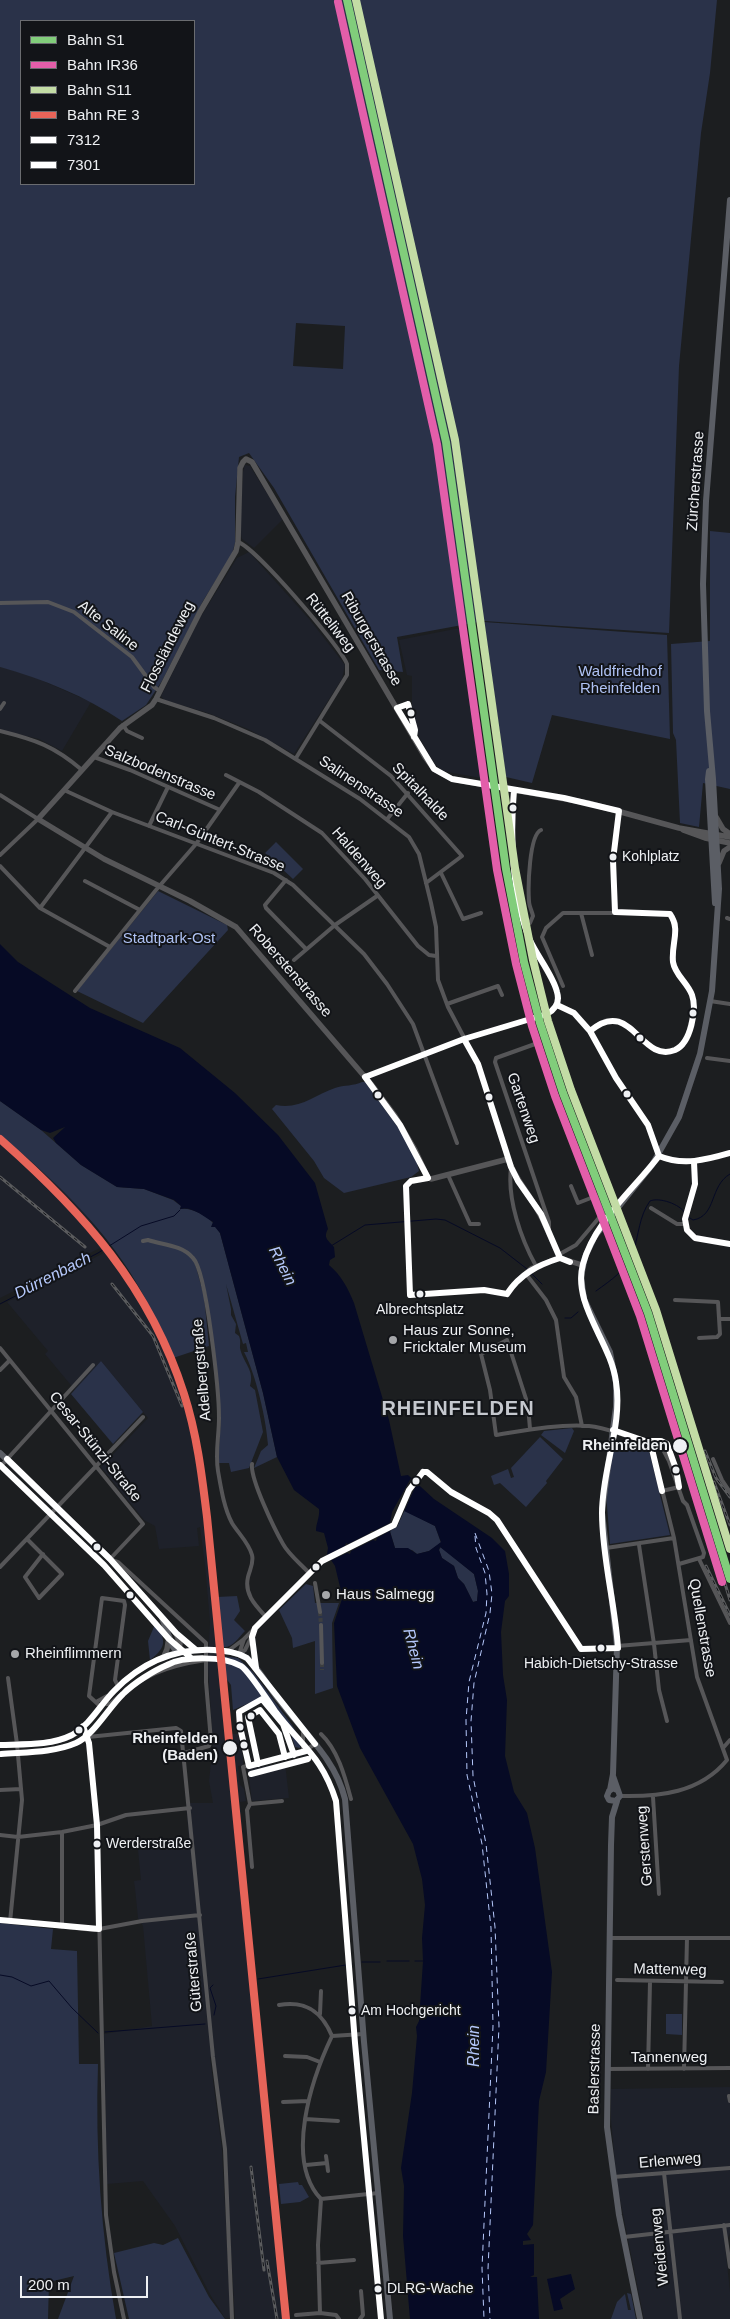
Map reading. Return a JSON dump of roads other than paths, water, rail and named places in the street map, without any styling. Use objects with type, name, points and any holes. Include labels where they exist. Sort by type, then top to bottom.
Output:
[{"type":"main road","name":"Zürcherstrasse","points":[[582,1265],[596,1235],[659,1156],[680,1117],[700,1054],[710,1000],[715,963],[718,865],[713,837],[715,814],[710,765],[704,593],[706,501],[730,200]]},
{"type":"main road","name":"Zürcherstrasse","points":[[710,765],[708,778],[713,837],[713,886],[717,908]]},
{"type":"main road","points":[[582,1265],[583,1296],[604,1337],[615,1372],[616,1398],[602,1512],[618,1647],[613,1774],[610,1790],[618,1796]]},
{"type":"main road","points":[[0,1453],[110,1558],[162,1616],[176,1632],[199,1650],[177,1652],[169,1637],[162,1616]]},
{"type":"main road","points":[[226,1651],[239,1654],[256,1668],[337,1774],[345,1798],[357,1965],[390,2319]]},
{"type":"main road","points":[[613,1774],[618,1796]]},
{"type":"main road","name":"Baslerstrasse","points":[[610,1790],[607,1796],[612,1817],[607,2127],[613,2177],[640,2319]]},
{"type":"main road","points":[[609,1800],[618,1796]]},
{"type":"main road","name":"Baslerstrasse","points":[[612,1817],[618,1796]]},
{"type":"street","name":"Flossländeweg","points":[[0,855],[38,819],[123,725],[152,705],[156,699],[200,612],[232,560],[238,542],[240,468],[244,460],[249,459]]},
{"type":"street","name":"Riburgerstrasse","points":[[249,459],[430,763],[448,777],[619,810],[713,837],[730,845],[724,850],[718,865]]},
{"type":"street","name":"Rütteliweg","points":[[238,542],[253,552],[292,593],[346,661],[347,675],[296,758]]},
{"type":"street","name":"Alte Saline","points":[[0,603],[48,602],[70,610],[132,657],[154,687],[160,691]]},
{"type":"street","name":"Salinenstrasse","points":[[156,699],[214,718],[250,733],[296,758],[388,818],[409,837],[418,850],[436,926],[438,980],[447,1004],[478,1064],[511,1167],[549,1229],[559,1256]]},
{"type":"street","points":[[0,709],[4,703]]},
{"type":"street","name":"Spitalhalde","points":[[320,721],[391,776],[462,856],[426,883]]},
{"type":"street","points":[[123,725],[127,731],[142,738]]},
{"type":"street","points":[[0,731],[28,738],[56,749],[82,770]]},
{"type":"street","name":"Salzbodenstrasse","points":[[94,757],[168,786],[218,810]]},
{"type":"street","name":"Haldenweg","points":[[226,775],[251,788],[322,833],[365,879],[418,946],[430,955],[436,956]]},
{"type":"street","points":[[75,991],[196,844],[218,810],[239,783]]},
{"type":"street","points":[[149,826],[168,786]]},
{"type":"street","name":"Carl-Güntert-Strasse","points":[[64,790],[112,812],[240,859],[286,880],[364,954],[387,984],[413,1024],[426,1053],[457,1143]]},
{"type":"street","points":[[365,1077],[464,1039],[550,1013],[557,1005],[559,998],[557,990],[531,942],[520,900],[516,866],[514,790]]},
{"type":"street","points":[[388,818],[408,793]]},
{"type":"street","name":"Roberstenstrasse","points":[[0,795],[85,849],[208,910],[236,927],[365,1077],[395,1116],[415,1150],[428,1178]]},
{"type":"street","points":[[615,912],[614,857],[619,810]]},
{"type":"street","points":[[40,908],[112,812]]},
{"type":"street","points":[[715,814],[719,824],[730,835]]},
{"type":"street","points":[[525,925],[530,923],[533,916],[529,901],[531,849],[535,837],[541,830]]},
{"type":"street","name":"Riburgerstrasse","points":[[713,837],[730,835]]},
{"type":"street","points":[[0,866],[40,908],[110,947]]},
{"type":"street","points":[[441,873],[463,919],[481,913]]},
{"type":"street","points":[[286,880],[266,905],[266,908],[306,949]]},
{"type":"street","points":[[85,881],[140,910]]},
{"type":"street","points":[[294,960],[335,925],[378,896]]},
{"type":"street","points":[[563,986],[547,952],[542,932],[553,920],[563,913],[670,914],[676,923],[673,960],[675,970],[688,988],[693,1001],[691,1024],[686,1041],[679,1048],[666,1052],[654,1049],[631,1028],[616,1020],[600,1022],[590,1031]]},
{"type":"street","points":[[581,913],[592,955]]},
{"type":"street","points":[[447,1004],[498,986],[502,995]]},
{"type":"street","points":[[710,1000],[730,1004]]},
{"type":"street","points":[[557,1005],[574,1013],[590,1031],[616,1078],[640,1110],[654,1138],[659,1156],[672,1162],[694,1162],[730,1153]]},
{"type":"street","name":"Gartenweg","points":[[529,1020],[536,1040],[535,1044],[496,1058],[495,1062],[549,1222],[549,1229]]},
{"type":"street","points":[[707,1058],[730,1060]]},
{"type":"street","points":[[408,1243],[406,1186],[411,1181],[431,1179],[508,1159]]},
{"type":"street","points":[[694,1162],[695,1184],[685,1222],[687,1230],[695,1238],[730,1244]]},
{"type":"street","points":[[511,1167],[510,1177],[519,1230],[536,1266]]},
{"type":"street","points":[[448,1175],[470,1224],[479,1224]]},
{"type":"street","points":[[507,1294],[512,1286],[531,1268],[559,1256],[576,1245],[603,1213],[596,1196],[578,1203],[571,1186]]},
{"type":"street","points":[[651,1208],[677,1224],[685,1222]]},
{"type":"street","name":"Adelbergstraße","points":[[143,1241],[148,1240],[174,1246],[194,1259],[203,1281],[219,1399],[216,1460],[220,1482],[227,1512],[251,1553],[252,1564],[247,1585],[248,1592],[256,1606],[266,1616]]},
{"type":"street","points":[[559,1256],[582,1265]]},
{"type":"street","points":[[527,1273],[546,1300],[556,1320],[564,1377],[576,1397],[582,1426]]},
{"type":"street","points":[[675,1300],[718,1302],[720,1334],[717,1337],[699,1338]]},
{"type":"street","points":[[719,1319],[730,1319]]},
{"type":"street","points":[[530,1429],[528,1405],[507,1340],[495,1344],[481,1354],[490,1390],[496,1435],[530,1429],[582,1426],[613,1430],[650,1442],[658,1440],[669,1461],[683,1501],[687,1505],[704,1553],[703,1558],[679,1564]]},
{"type":"street","name":"Cesar-Stünzi-Straße","points":[[0,1348],[143,1524],[110,1558]]},
{"type":"street","points":[[0,1370],[10,1361]]},
{"type":"street","points":[[0,1467],[93,1365]]},
{"type":"street","points":[[0,1567],[28,1540],[143,1417]]},
{"type":"street","name":"Quellenstrasse","points":[[650,1442],[674,1538],[697,1677],[723,1748]]},
{"type":"street","points":[[713,1460],[730,1492]]},
{"type":"street","points":[[252,1464],[257,1487],[283,1545],[309,1573]]},
{"type":"street","points":[[226,1651],[244,1639],[309,1573],[327,1559],[394,1525],[414,1482],[423,1472],[427,1472],[451,1492],[489,1513],[501,1525],[578,1646],[585,1650],[691,1640]]},
{"type":"street","points":[[662,1491],[678,1487]]},
{"type":"street","points":[[606,1548],[639,1545],[674,1538]]},
{"type":"street","points":[[28,1540],[43,1554],[62,1574],[39,1598],[25,1577],[43,1554]]},
{"type":"street","points":[[639,1545],[659,1690],[667,1721]]},
{"type":"street","points":[[110,1558],[118,1562],[206,1643],[211,1741],[205,1749],[184,1753]]},
{"type":"street","points":[[699,1559],[730,1623]]},
{"type":"street","points":[[315,1583],[320,1612]]},
{"type":"street","points":[[118,1686],[115,1680],[125,1606],[124,1601],[102,1598],[89,1696],[96,1702],[103,1706],[110,1704],[127,1689],[154,1672],[176,1665],[206,1660]]},
{"type":"street","points":[[321,1625],[322,1663]]},
{"type":"street","points":[[239,1654],[245,1650],[255,1628]]},
{"type":"street","points":[[0,1745],[64,1738],[84,1726],[103,1706],[118,1686],[164,1656],[177,1652],[180,1644],[176,1632]]},
{"type":"street","points":[[164,1656],[168,1649],[169,1637]]},
{"type":"street","points":[[252,1637],[256,1668]]},
{"type":"street","points":[[239,1654],[244,1639]]},
{"type":"street","points":[[8,1678],[21,1789],[10,1922]]},
{"type":"street","points":[[96,1702],[112,1693]]},
{"type":"street","points":[[84,1726],[88,1737],[97,1824],[106,2215],[114,2272],[124,2319]]},
{"type":"street","name":"Güterstraße","points":[[88,1737],[176,1728],[181,1731],[213,2057],[225,2150],[232,2319]]},
{"type":"street","points":[[302,1729],[303,1752]]},
{"type":"street","points":[[321,1734],[329,1741],[344,1776],[351,1799]]},
{"type":"street","points":[[618,1796],[653,1797],[688,1788],[702,1781],[727,1760],[723,1748],[730,1740]]},
{"type":"street","points":[[252,1867],[247,1810],[250,1804],[243,1767],[303,1752],[315,1744]]},
{"type":"street","points":[[0,1790],[21,1789]]},
{"type":"street","name":"Gerstenweg","points":[[653,1797],[659,1894]]},
{"type":"street","points":[[250,1804],[282,1801]]},
{"type":"street","points":[[0,1834],[18,1837],[62,1832],[126,1815],[190,1808]]},
{"type":"street","points":[[62,1832],[62,1927]]},
{"type":"street","points":[[0,1920],[99,1929],[142,1921],[200,1915]]},
{"type":"street","points":[[610,1938],[730,1938]]},
{"type":"street","points":[[684,2069],[687,1938]]},
{"type":"street","name":"Mattenweg","points":[[617,1980],[722,1982]]},
{"type":"street","points":[[648,2069],[650,1982]]},
{"type":"street","points":[[321,1991],[320,2014],[332,2036]]},
{"type":"street","points":[[279,2005],[297,2004],[320,2014]]},
{"type":"street","points":[[332,2036],[363,2034]]},
{"type":"street","points":[[320,2313],[318,2263],[321,2199],[313,2190],[307,2176],[305,2120],[308,2101],[320,2062],[332,2036]]},
{"type":"street","points":[[285,2056],[307,2057],[320,2062]]},
{"type":"street","name":"Tannenweg","points":[[608,2069],[730,2068]]},
{"type":"street","points":[[730,2096],[730,2101]]},
{"type":"street","points":[[283,2102],[308,2101]]},
{"type":"street","points":[[305,2120],[338,2121]]},
{"type":"street","points":[[326,2156],[328,2171]]},
{"type":"street","points":[[306,2165],[326,2163]]},
{"type":"street","name":"Erlenweg","points":[[613,2177],[730,2168]]},
{"type":"street","name":"Weidenweg","points":[[664,2173],[680,2319]]},
{"type":"street","points":[[321,2199],[378,2193]]},
{"type":"street","points":[[724,2225],[730,2267]]},
{"type":"street","points":[[624,2237],[730,2225]]},
{"type":"street","points":[[318,2263],[354,2260]]},
{"type":"street","points":[[360,2291],[363,2315],[360,2319]]},
{"type":"street","points":[[296,2315],[320,2313],[336,2315],[339,2319]]},
{"type":"water","name":"Rhein","points":[[0,944],[18,962],[90,1008],[180,1048],[235,1093],[278,1135],[315,1183],[328,1229],[326,1237],[334,1247],[335,1257],[330,1260],[329,1265],[344,1282],[354,1303],[389,1420],[401,1476],[408,1475],[434,1499],[492,1538],[505,1551],[509,1574],[509,1596],[505,1601],[501,1632],[503,1675],[507,1700],[505,1756],[514,1792],[527,1813],[535,1848],[552,1972],[546,2072],[539,2101],[533,2225],[527,2234],[531,2240],[523,2241],[523,2245],[534,2244],[534,2275],[530,2277],[537,2277],[539,2319],[410,2319],[403,2236],[404,2186],[401,2168],[412,2093],[417,2036],[416,2027],[419,2021],[425,1905],[422,1879],[413,1844],[360,1748],[337,1686],[334,1623],[345,1590],[341,1591],[335,1566],[327,1554],[328,1548],[324,1533],[316,1531],[319,1509],[294,1490],[277,1457],[263,1393],[220,1233],[215,1227],[211,1227],[213,1222],[193,1210],[180,1209],[181,1206],[174,1200],[144,1189],[117,1187],[81,1165],[56,1143],[53,1138],[65,1127],[50,1133],[41,1130],[0,1101]],"holes":[[[404,1511],[435,1526],[441,1542],[429,1551],[417,1554],[408,1548],[395,1548],[390,1532]],[[440,1547],[474,1574],[478,1591],[477,1601],[473,1602],[464,1584],[458,1578],[454,1566],[442,1558],[439,1550]]]},
{"type":"water","points":[[571,2274],[575,2289],[560,2299],[563,2309],[554,2311],[547,2279]]},
{"type":"waterway","points":[[687,1216],[693,1220],[706,1213],[723,1179],[730,1174]]},
{"type":"waterway","points":[[596,1291],[618,1274],[627,1264],[635,1246],[641,1219],[650,1201],[669,1202],[679,1207],[685,1213]]},
{"type":"waterway","name":"Dürrenbach","points":[[0,1304],[98,1253],[141,1226],[174,1216],[180,1210]]},
{"type":"waterway","points":[[331,1246],[365,1225],[436,1219],[445,1220],[500,1248],[527,1269]]},
{"type":"waterway","points":[[530,1272],[542,1284]]},
{"type":"waterway","points":[[565,1318],[571,1318],[578,1312]]},
{"type":"waterway","points":[[387,1961],[409,1961]]},
{"type":"waterway","points":[[415,1961],[424,1961]]},
{"type":"waterway","points":[[362,1962],[380,1962]]},
{"type":"waterway","points":[[258,1979],[352,1964]]},
{"type":"waterway","points":[[0,1975],[12,1977],[31,1986],[49,1981],[72,2008],[98,2033]]},
{"type":"waterway","points":[[213,1985],[210,1988],[216,2006],[214,2015]]},
{"type":"waterway","points":[[105,2032],[205,2024]]},
{"type":"tunnel","points":[[320,1612],[321,1625]]},
{"type":"tunnel","points":[[201,1650],[224,1651]]},
{"type":"tunnel","points":[[322,1663],[322,1670]]},
{"type":"railway","points":[[0,1177],[85,1247]]},
{"type":"railway","points":[[112,1284],[153,1336],[182,1406]]},
{"type":"railway","points":[[659,1322],[703,1460]]},
{"type":"railway","points":[[705,1451],[716,1478],[730,1497]]},
{"type":"railway","points":[[714,1482],[730,1525]]},
{"type":"railway","points":[[706,1521],[730,1600]]},
{"type":"railway","points":[[706,1566],[730,1615]]},
{"type":"railway","points":[[251,2167],[264,2270]]},
{"type":"railway","points":[[267,2261],[277,2319]]},
{"type":"rail line","name":"S1","points":[[347,0],[446,442],[506,869],[524,962],[540,1023],[563,1093],[648,1313],[730,1579]]},
{"type":"rail line","name":"S11","points":[[356,0],[455,440],[515,868],[533,960],[548,1021],[571,1090],[656,1310],[730,1549]]},
{"type":"rail line","name":"IR36","points":[[338,2],[437,444],[497,870],[516,964],[532,1026],[555,1096],[640,1316],[722,1582]]},
{"type":"place","name":"Kohlplatz","points":[[613,857]]},
{"type":"place","name":"Albrechtsplatz","points":[[420,1294]]},
{"type":"place","name":"Haus zur Sonne, Fricktaler Museum","points":[[393,1340]]},
{"type":"place","name":"Rheinfelden","points":[[680,1446]]},
{"type":"place","name":"Haus Salmegg","points":[[326,1595]]},
{"type":"place","name":"Habich-Dietschy-Strasse","points":[[601,1648]]},
{"type":"place","name":"Rheinflimmern","points":[[15,1654]]},
{"type":"place","name":"Rheinfelden (Baden)","points":[[230,1748]]},
{"type":"place","name":"Werderstraße","points":[[97,1844]]},
{"type":"place","name":"Am Hochgericht","points":[[352,2011]]},
{"type":"place","name":"DLRG-Wache","points":[[378,2289]]},
{"type":"district","name":"RHEINFELDEN","points":[[458,1409]]},
{"type":"park label","name":"Waldfriedhof Rheinfelden","points":[[620,680]]},
{"type":"park label","name":"Stadtpark-Ost","points":[[169,939]]}]
